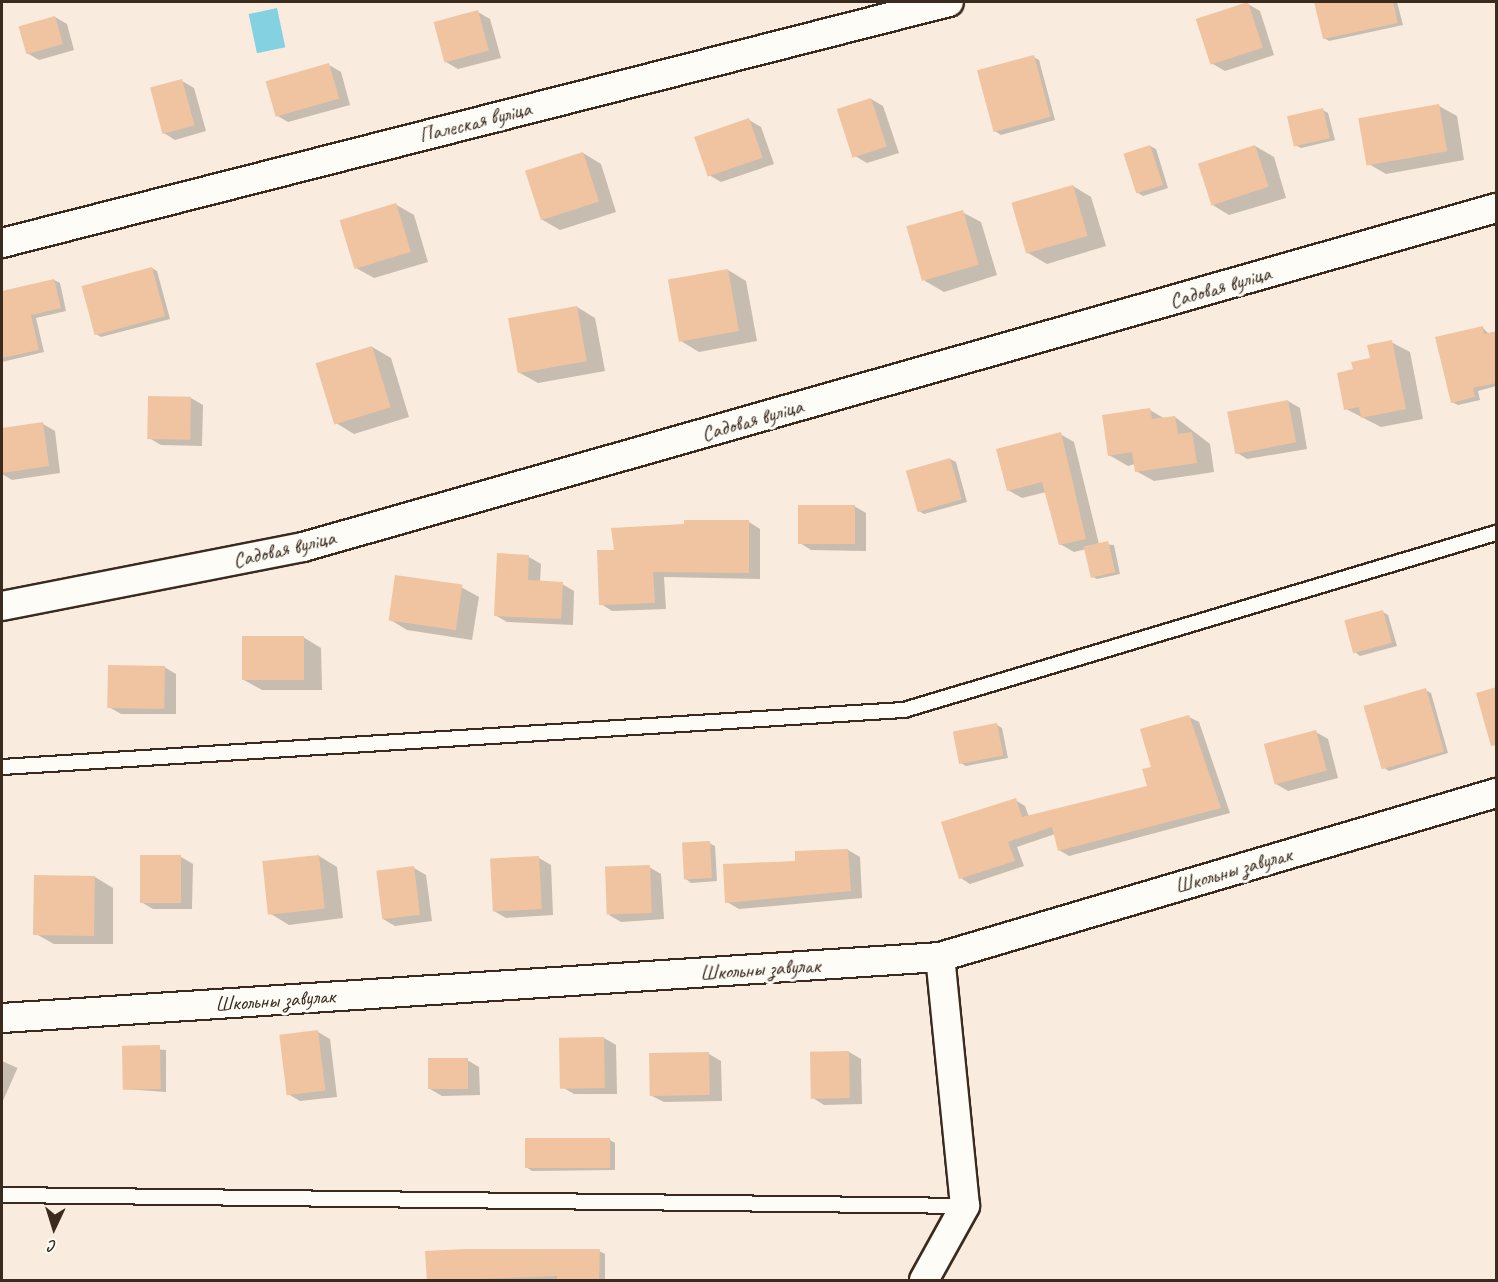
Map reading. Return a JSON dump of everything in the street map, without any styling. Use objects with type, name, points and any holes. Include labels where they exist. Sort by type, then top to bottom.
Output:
[{"type":"street","name":"Палеская вуліца","points":[[2,243],[949,2]]},
{"type":"street","name":"Садовая вуліца","points":[[2,606],[303,547],[1497,208]]},
{"type":"street","name":"Школьны завулак","points":[[2,1018],[940,957],[1497,793]]},
{"type":"street","points":[[924,1281],[965,1206],[940,957]]},
{"type":"lane","points":[[2,767],[904,710],[1497,532]]},
{"type":"lane","points":[[2,1195],[965,1206]]},
{"type":"water","points":[[277,8],[285,47],[257,53],[249,14]]},
{"type":"building","points":[[1248,2],[1263,48],[1211,65],[1196,19]]},
{"type":"building","points":[[1314,2],[1393,2],[1398,23],[1323,39]]},
{"type":"building","points":[[478,10],[489,51],[444,62],[434,22]]},
{"type":"building","points":[[55,16],[63,44],[26,54],[18,26]]},
{"type":"building","points":[[1034,55],[1051,117],[994,132],[977,70]]},
{"type":"building","points":[[329,63],[339,99],[276,117],[266,81]]},
{"type":"building","points":[[182,79],[194,125],[163,134],[150,88]]},
{"type":"building","points":[[871,98],[887,147],[853,158],[837,109]]},
{"type":"building","points":[[1439,104],[1447,151],[1367,166],[1358,118]]},
{"type":"building","points":[[1323,108],[1330,138],[1294,147],[1287,116]]},
{"type":"building","points":[[749,118],[763,158],[708,177],[694,137]]},
{"type":"building","points":[[1150,145],[1163,185],[1136,194],[1123,154]]},
{"type":"building","points":[[1255,145],[1269,187],[1212,205],[1198,164]]},
{"type":"building","points":[[583,152],[599,201],[541,220],[525,171]]},
{"type":"building","points":[[1073,185],[1088,236],[1026,254],[1011,203]]},
{"type":"building","points":[[396,203],[411,252],[354,269],[340,220]]},
{"type":"building","points":[[963,210],[979,265],[922,281],[906,226]]},
{"type":"building","points":[[152,267],[165,316],[95,335],[81,286]]},
{"type":"building","points":[[728,269],[739,331],[679,342],[668,280]]},
{"type":"building","points":[[54,279],[61,308],[31,315],[39,350],[2,358],[2,291]]},
{"type":"building","points":[[577,306],[587,361],[518,373],[508,318]]},
{"type":"building","points":[[1483,326],[1484,334],[1497,331],[1497,383],[1473,388],[1475,397],[1451,403],[1435,337]]},
{"type":"building","points":[[1392,340],[1406,409],[1361,418],[1359,407],[1344,410],[1337,373],[1353,369],[1351,362],[1370,358],[1367,345]]},
{"type":"building","points":[[372,346],[391,407],[334,424],[316,363]]},
{"type":"building","points":[[148,396],[191,397],[190,440],[147,439]]},
{"type":"building","points":[[1288,400],[1296,442],[1235,454],[1227,412]]},
{"type":"building","points":[[1150,408],[1152,419],[1175,416],[1178,434],[1192,432],[1197,463],[1135,472],[1132,452],[1108,456],[1102,415]]},
{"type":"building","points":[[43,422],[49,466],[2,473],[2,428]]},
{"type":"building","points":[[1061,432],[1086,539],[1059,545],[1042,482],[1007,491],[996,449]]},
{"type":"building","points":[[950,458],[962,499],[918,512],[906,471]]},
{"type":"building","points":[[798,505],[855,505],[855,544],[798,544]]},
{"type":"building","points":[[684,520],[749,520],[749,573],[653,572],[655,603],[599,605],[597,550],[614,550],[611,528],[684,524]]},
{"type":"building","points":[[1108,541],[1115,572],[1091,578],[1084,547]]},
{"type":"building","points":[[497,553],[529,555],[528,580],[563,582],[561,619],[494,616]]},
{"type":"building","points":[[395,575],[462,584],[456,630],[389,621]]},
{"type":"building","points":[[1383,610],[1392,643],[1353,653],[1344,620]]},
{"type":"building","points":[[242,636],[304,636],[304,680],[242,680]]},
{"type":"building","points":[[108,665],[165,666],[164,709],[107,708]]},
{"type":"building","points":[[1497,687],[1497,745],[1491,746],[1476,693]]},
{"type":"building","points":[[1426,688],[1444,751],[1382,769],[1364,706]]},
{"type":"building","points":[[1189,715],[1221,808],[1058,851],[1052,827],[1008,842],[1015,861],[959,879],[941,822],[1016,798],[1022,817],[1147,786],[1142,769],[1151,767],[1140,729]]},
{"type":"building","points":[[997,723],[1003,755],[959,764],[953,732]]},
{"type":"building","points":[[1316,730],[1327,771],[1275,785],[1264,744]]},
{"type":"building","points":[[710,841],[712,878],[684,879],[682,842]]},
{"type":"building","points":[[848,849],[851,891],[725,903],[723,864],[795,861],[795,851]]},
{"type":"building","points":[[140,855],[181,855],[181,903],[140,903]]},
{"type":"building","points":[[319,855],[325,909],[268,915],[262,861]]},
{"type":"building","points":[[539,856],[542,909],[493,911],[490,859]]},
{"type":"building","points":[[650,865],[652,913],[607,915],[605,867]]},
{"type":"building","points":[[414,866],[420,915],[382,919],[376,871]]},
{"type":"building","points":[[34,875],[95,876],[94,936],[33,935]]},
{"type":"building","points":[[318,1030],[325,1091],[287,1095],[279,1035]]},
{"type":"building","points":[[604,1037],[605,1088],[560,1089],[559,1038]]},
{"type":"building","points":[[160,1045],[161,1089],[123,1090],[122,1046]]},
{"type":"building","points":[[849,1051],[850,1098],[811,1099],[810,1052]]},
{"type":"building","points":[[709,1052],[710,1095],[650,1096],[649,1053]]},
{"type":"building","points":[[428,1058],[468,1058],[468,1089],[428,1089]]},
{"type":"building","points":[[525,1138],[610,1138],[610,1168],[525,1168]]},
{"type":"building","points":[[600,1249],[599,1280],[557,1280],[557,1276],[427,1281],[425,1251]]}]
